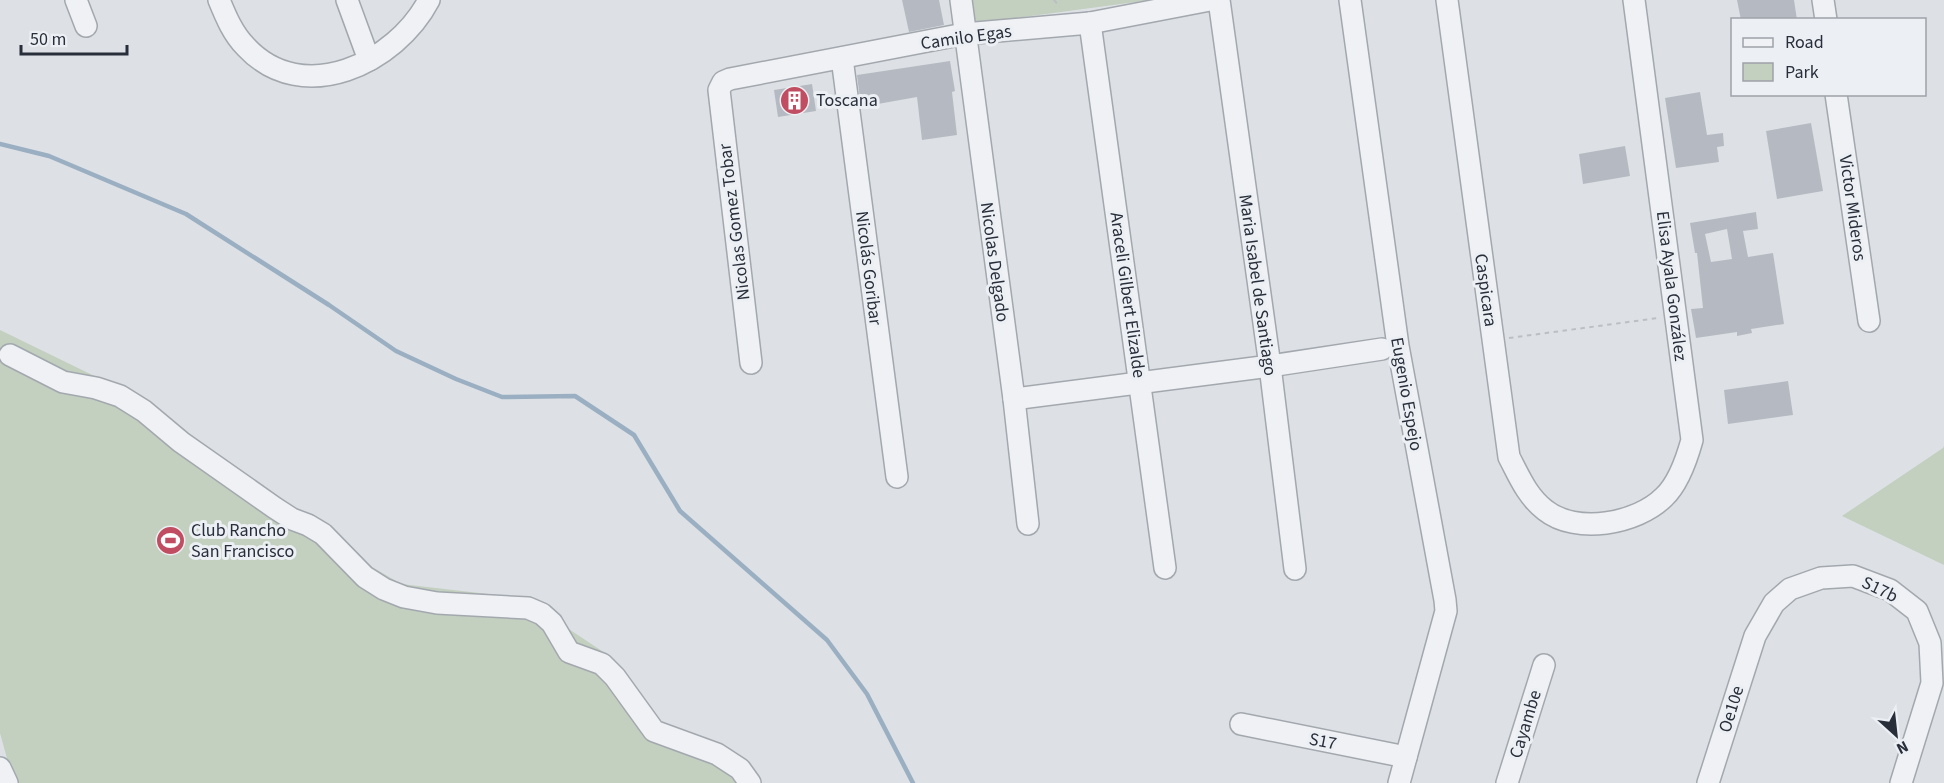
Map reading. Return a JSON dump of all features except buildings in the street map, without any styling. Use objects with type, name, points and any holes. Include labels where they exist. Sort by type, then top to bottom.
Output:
[{"type":"street","points":[[76,0],[86,26]]},
{"type":"street","points":[[219,0],[236,35],[259,58],[278,69],[297,75],[318,76],[352,69],[390,47],[409,30],[429,0]]},
{"type":"street","points":[[347,0],[369,60]]},
{"type":"street","name":"Nicolas Delgado","points":[[961,0],[1014,399],[1028,524]]},
{"type":"street","name":"Camilo Egas","points":[[723,81],[964,34],[1090,23],[1210,0]]},
{"type":"street","name":"Maria Isabel de Santiago","points":[[1219,0],[1270,366],[1295,569]]},
{"type":"street","name":"Eugenio Espejo","points":[[1350,0],[1398,346],[1446,600],[1446,611],[1399,783]]},
{"type":"street","name":"Caspicara","points":[[1447,0],[1509,457],[1524,488],[1545,511],[1570,522],[1601,525]]},
{"type":"street","name":"Elisa Ayala González","points":[[1601,525],[1637,514],[1665,497],[1684,467],[1692,440],[1634,0]]},
{"type":"street","points":[[1823,0],[1826,18]]},
{"type":"street","name":"Araceli Gilbert Elizalde","points":[[1090,23],[1165,568]]},
{"type":"street","name":"Nicolás Goribar","points":[[842,58],[897,477]]},
{"type":"street","name":"Nicolas Gomez Tobar","points":[[723,81],[719,90],[751,363]]},
{"type":"street","name":"Victor Mideros","points":[[1836,96],[1869,321]]},
{"type":"street","points":[[1014,399],[1382,349]]},
{"type":"street","points":[[10,355],[63,381],[120,396],[144,411],[181,442],[291,519],[323,534],[364,577],[384,589],[404,597],[437,603],[528,608],[542,614],[552,623],[569,652],[602,664],[615,677],[654,731],[717,754],[740,769],[750,783]]},
{"type":"street","name":"S17b","points":[[1755,636],[1773,603],[1790,590],[1821,578],[1853,576],[1890,590],[1917,611],[1930,643],[1932,683],[1901,783]]},
{"type":"street","name":"Oe10e","points":[[1708,783],[1755,636]]},
{"type":"street","name":"Cayambe","points":[[1507,783],[1544,666]]},
{"type":"street","name":"S17","points":[[1241,724],[1406,758]]},
{"type":"street","points":[[0,768],[7,783]]},
{"type":"path","points":[[1054,0],[1064,11]]},
{"type":"path","points":[[1493,340],[1676,316]]},
{"type":"green space","points":[[966,0],[1151,0],[970,24]]},
{"type":"green space","name":"Club Rancho San Francisco","points":[[0,330],[156,406],[289,515],[324,522],[357,558],[401,584],[522,598],[614,659],[655,721],[756,783],[19,783],[8,762],[0,733]]},
{"type":"green space","points":[[1944,446],[1944,565],[1842,516],[1943,448]]},
{"type":"waterway","points":[[0,144],[49,156],[186,214],[329,305],[396,351],[456,379],[502,397],[575,396],[634,435],[680,511],[827,640],[867,694],[913,783]]},
{"type":"place","name":"Toscana","points":[[795,100]]},
{"type":"place","name":"Club Rancho San Francisco","points":[[170,540]]}]
